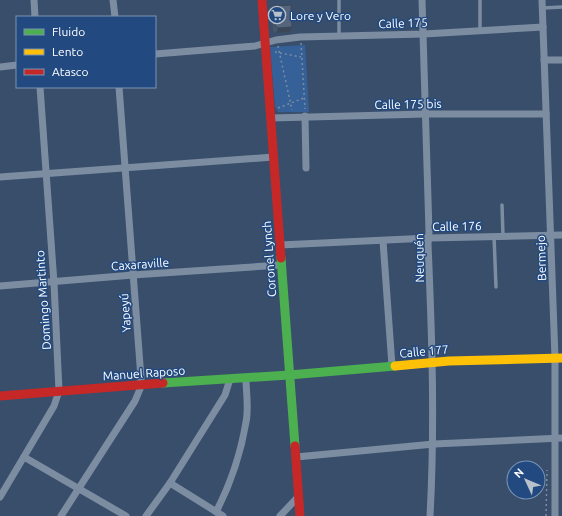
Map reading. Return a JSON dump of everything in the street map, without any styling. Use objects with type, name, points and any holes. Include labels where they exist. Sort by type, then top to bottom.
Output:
[{"type":"street","points":[[34,0],[35,16]]},
{"type":"street","points":[[113,0],[115,16]]},
{"type":"street","name":"Coronel Lynch","points":[[262,0],[271,41],[270,118],[300,516]]},
{"type":"street","name":"Neuquén","points":[[422,0],[434,363],[434,444],[430,516]]},
{"type":"street","name":"Bermejo","points":[[542,4],[551,235],[559,358],[555,516]]},
{"type":"street","name":"Calle 175","points":[[156,54],[255,46],[271,41],[300,37],[424,34],[543,27]]},
{"type":"street","points":[[544,60],[562,60]]},
{"type":"street","points":[[0,66],[16,65]]},
{"type":"street","name":"Domingo Martinto","points":[[0,496],[54,406],[59,391],[54,282],[40,88]]},
{"type":"street","name":"Yapeyú","points":[[62,516],[135,401],[140,384],[124,167],[120,88]]},
{"type":"street","points":[[305,114],[306,168]]},
{"type":"street","name":"Calle 175 bis","points":[[270,118],[305,114],[546,114]]},
{"type":"street","points":[[0,177],[273,156]]},
{"type":"street","name":"Calle 176","points":[[280,245],[429,238],[562,235]]},
{"type":"street","points":[[383,241],[392,366]]},
{"type":"street","name":"Caxaraville","points":[[0,286],[282,265]]},
{"type":"street","name":"Calle 177","points":[[289,376],[434,363],[559,358]]},
{"type":"street","name":"Manuel Raposo","points":[[0,396],[140,384],[289,376]]},
{"type":"street","points":[[146,516],[170,483],[225,395],[230,379]]},
{"type":"street","points":[[216,512],[222,501],[236,462],[246,422],[246,379]]},
{"type":"street","points":[[296,457],[434,444],[558,438]]},
{"type":"street","points":[[24,457],[126,516]]},
{"type":"street","points":[[170,483],[223,516]]},
{"type":"street","points":[[280,516],[299,496]]},
{"type":"lane","points":[[339,0],[339,36]]},
{"type":"lane","points":[[480,0],[480,30]]},
{"type":"lane","points":[[542,4],[562,7]]},
{"type":"lane","points":[[502,205],[503,236]]},
{"type":"lane","points":[[494,236],[496,287]]},
{"type":"path","points":[[300,37],[305,114]]},
{"type":"path","points":[[271,41],[270,53],[302,57]]},
{"type":"path","points":[[271,41],[280,54],[292,112],[287,112]]},
{"type":"path","points":[[280,111],[277,108],[304,98]]},
{"type":"shaded area","points":[[305,45],[309,112],[278,112],[275,107],[270,47]]},
{"type":"building","points":[[291,5],[292,27],[278,28],[275,26],[274,6]]},
{"type":"traffic: fast","points":[[281,258],[295,446]]},
{"type":"traffic: fast","points":[[163,383],[289,375],[395,366]]},
{"type":"traffic: slow","points":[[395,366],[449,361],[562,358]]},
{"type":"traffic: jam","points":[[262,0],[281,258]]},
{"type":"traffic: jam","points":[[0,396],[163,383]]},
{"type":"traffic: jam","points":[[295,446],[300,516]]},
{"type":"place","name":"Lore y Vero","points":[[277,15]]}]
